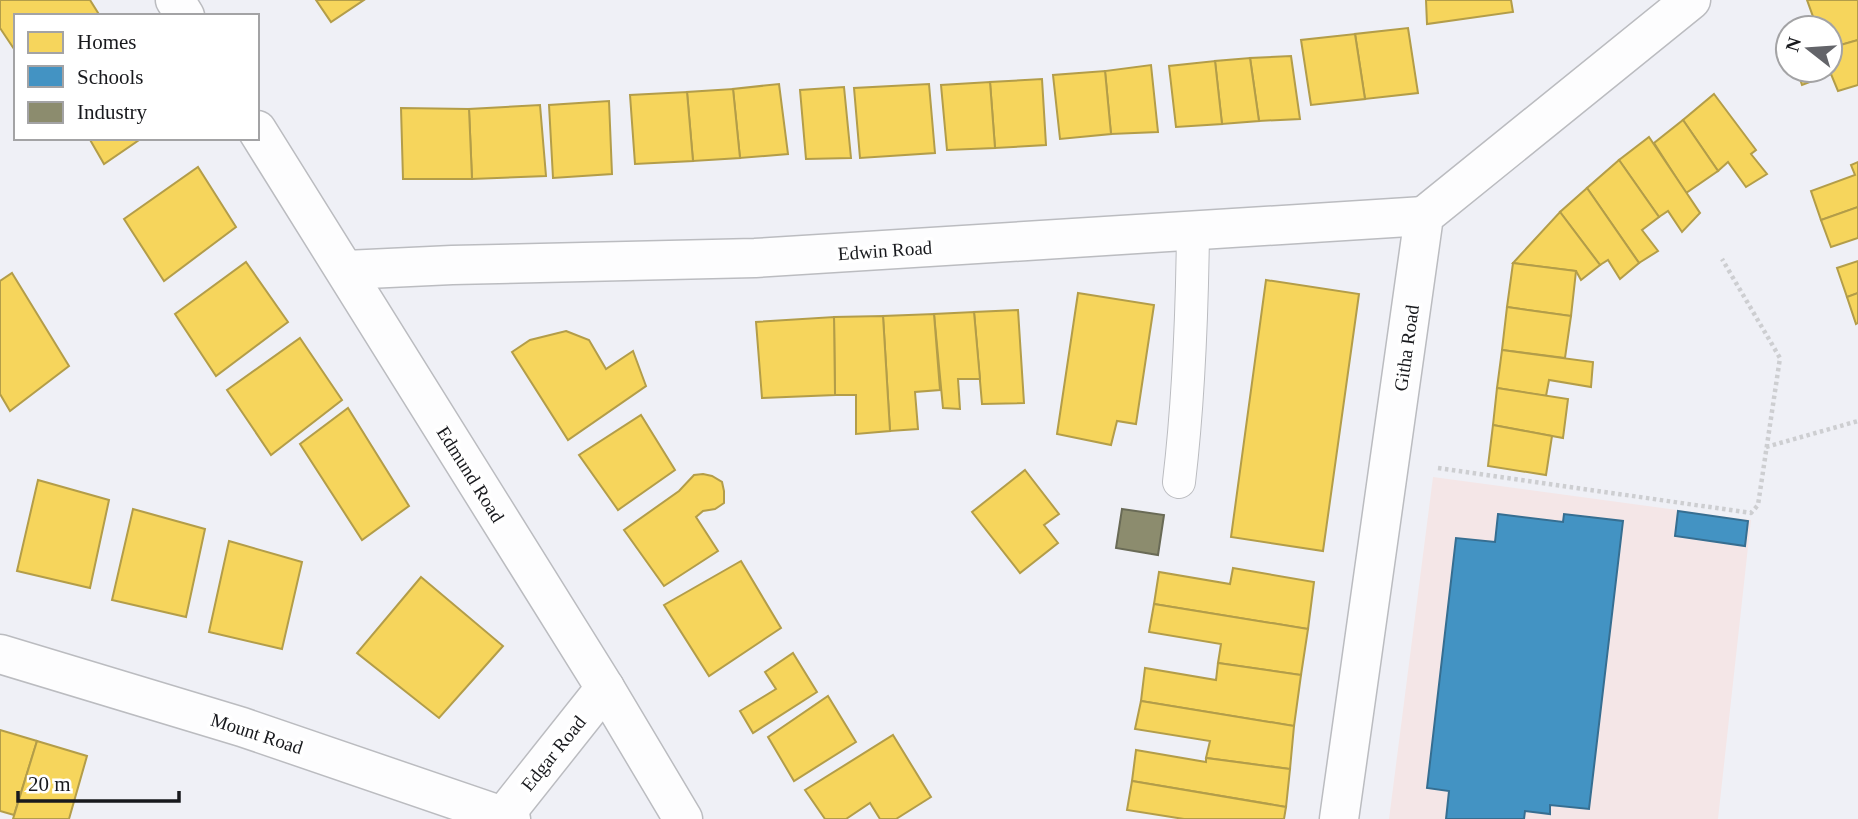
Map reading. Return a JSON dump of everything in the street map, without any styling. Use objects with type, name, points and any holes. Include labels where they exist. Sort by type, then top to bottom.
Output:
[{"type":"street","points":[[1424,216],[1691,0]]},
{"type":"street","name":"Edmund Road","points":[[259,133],[605,688],[683,819]]},
{"type":"street","name":"Edwin Road","points":[[346,270],[755,258],[1424,216]]},
{"type":"street","name":"Githa Road","points":[[1339,819],[1424,216]]},
{"type":"street","name":"Mount Road","points":[[0,654],[242,727],[505,818]]},
{"type":"street","name":"Edgar Road","points":[[505,818],[605,688]]},
{"type":"lane","points":[[1180,482],[1191,339],[1193,231]]},
{"type":"path","points":[[1434,467],[1751,513],[1758,505],[1780,358],[1722,259]]},
{"type":"path","points":[[1766,447],[1858,421]]},
{"type":"shaded area","points":[[1433,477],[1751,520],[1718,819],[1389,819]]},
{"type":"building: Homes","points":[[0,0],[90,0],[99,14],[14,14],[14,49],[0,28]]},
{"type":"building: Homes","points":[[316,0],[364,0],[331,22]]},
{"type":"building: Homes","points":[[1426,0],[1511,0],[1513,12],[1427,24]]},
{"type":"building: Homes","points":[[1807,0],[1858,0],[1858,40],[1844,44],[1844,14],[1812,14]]},
{"type":"building: Homes","points":[[1408,28],[1418,93],[1365,99],[1355,34]]},
{"type":"building: Homes","points":[[1355,34],[1365,99],[1311,105],[1301,40]]},
{"type":"building: Homes","points":[[1858,40],[1858,85],[1838,91],[1835,84],[1844,84],[1844,44]]},
{"type":"building: Homes","points":[[1291,56],[1300,119],[1259,121],[1250,58]]},
{"type":"building: Homes","points":[[1250,58],[1259,121],[1222,124],[1215,61]]},
{"type":"building: Homes","points":[[1215,61],[1222,124],[1176,127],[1169,66]]},
{"type":"building: Homes","points":[[1151,65],[1158,132],[1111,134],[1105,71]]},
{"type":"building: Homes","points":[[1105,71],[1111,134],[1060,139],[1053,75]]},
{"type":"building: Homes","points":[[1042,79],[1046,145],[995,148],[990,82]]},
{"type":"building: Homes","points":[[990,82],[995,148],[947,150],[941,85]]},
{"type":"building: Homes","points":[[779,84],[788,154],[740,158],[733,89]]},
{"type":"building: Homes","points":[[929,84],[935,153],[860,158],[854,88]]},
{"type":"building: Homes","points":[[844,87],[851,158],[806,159],[800,90]]},
{"type":"building: Homes","points":[[733,89],[740,158],[693,161],[687,92]]},
{"type":"building: Homes","points":[[687,92],[693,161],[635,164],[630,95]]},
{"type":"building: Homes","points":[[1714,94],[1756,150],[1751,154],[1767,174],[1746,187],[1728,162],[1718,171],[1683,120]]},
{"type":"building: Homes","points":[[609,101],[612,174],[553,178],[549,105]]},
{"type":"building: Homes","points":[[540,105],[546,176],[472,179],[469,109]]},
{"type":"building: Homes","points":[[401,108],[469,109],[472,179],[403,179]]},
{"type":"building: Homes","points":[[1683,120],[1718,171],[1686,193],[1654,143]]},
{"type":"building: Homes","points":[[1649,137],[1700,213],[1682,232],[1668,211],[1659,217],[1619,160]]},
{"type":"building: Homes","points":[[90,140],[139,140],[104,164]]},
{"type":"building: Homes","points":[[1619,160],[1659,217],[1642,230],[1658,251],[1639,263],[1587,188]]},
{"type":"building: Homes","points":[[1858,162],[1858,207],[1821,220],[1811,191],[1855,175],[1851,165]]},
{"type":"building: Homes","points":[[198,167],[236,227],[164,281],[124,219]]},
{"type":"building: Homes","points":[[1587,188],[1639,263],[1620,279],[1608,260],[1600,265],[1560,212]]},
{"type":"building: Homes","points":[[1858,207],[1858,238],[1831,247],[1821,220]]},
{"type":"building: Homes","points":[[1560,212],[1600,265],[1581,280],[1576,271],[1513,263]]},
{"type":"building: Homes","points":[[1858,261],[1858,293],[1847,297],[1837,268]]},
{"type":"building: Homes","points":[[246,262],[288,322],[216,376],[175,314]]},
{"type":"building: Homes","points":[[1513,263],[1576,271],[1571,316],[1507,307]]},
{"type":"building: Homes","points":[[12,273],[69,366],[10,411],[0,394],[0,281]]},
{"type":"building: Homes","points":[[1266,280],[1359,294],[1323,551],[1231,537]]},
{"type":"building: Homes","points":[[1078,293],[1154,305],[1136,424],[1117,421],[1111,445],[1057,434]]},
{"type":"building: Homes","points":[[1858,293],[1858,323],[1856,324],[1847,297]]},
{"type":"building: Homes","points":[[1507,307],[1571,316],[1565,358],[1502,350]]},
{"type":"building: Homes","points":[[1018,310],[1024,403],[982,404],[974,312]]},
{"type":"building: Homes","points":[[974,312],[980,379],[958,379],[960,409],[943,408],[934,314]]},
{"type":"building: Homes","points":[[934,314],[940,390],[915,392],[918,429],[890,431],[883,316]]},
{"type":"building: Homes","points":[[883,316],[890,431],[856,434],[856,395],[835,395],[834,317]]},
{"type":"building: Homes","points":[[834,317],[835,395],[762,398],[756,322]]},
{"type":"building: Homes","points":[[566,331],[589,340],[606,369],[633,351],[646,386],[568,440],[512,352],[530,340]]},
{"type":"building: Homes","points":[[300,338],[342,400],[271,455],[227,390]]},
{"type":"building: Homes","points":[[1502,350],[1593,362],[1591,387],[1549,380],[1546,396],[1497,388]]},
{"type":"building: Homes","points":[[1497,388],[1568,399],[1563,438],[1493,425]]},
{"type":"building: Homes","points":[[348,408],[409,506],[362,540],[300,444]]},
{"type":"building: Homes","points":[[641,415],[675,470],[618,510],[579,455]]},
{"type":"building: Homes","points":[[1493,425],[1552,436],[1546,475],[1488,466]]},
{"type":"building: Homes","points":[[1025,470],[1059,514],[1044,525],[1058,543],[1020,573],[972,512]]},
{"type":"building: Homes","points":[[703,474],[722,482],[724,491],[724,503],[715,509],[703,511],[696,517],[718,551],[664,586],[624,530],[679,491],[694,475]]},
{"type":"building: Homes","points":[[38,480],[109,500],[90,588],[17,571]]},
{"type":"building: Homes","points":[[133,509],[205,529],[186,617],[112,600]]},
{"type":"building: Homes","points":[[229,541],[302,562],[282,649],[209,632]]},
{"type":"building: Homes","points":[[741,561],[781,628],[709,676],[664,605]]},
{"type":"building: Homes","points":[[1233,568],[1314,582],[1308,629],[1154,604],[1159,572],[1230,584]]},
{"type":"building: Homes","points":[[421,577],[503,646],[439,718],[357,653]]},
{"type":"building: Homes","points":[[1154,604],[1308,629],[1301,675],[1218,663],[1221,644],[1149,632]]},
{"type":"building: Homes","points":[[793,653],[817,692],[753,733],[740,711],[776,689],[765,672]]},
{"type":"building: Homes","points":[[1218,663],[1301,675],[1294,726],[1141,701],[1145,668],[1216,680]]},
{"type":"building: Homes","points":[[828,696],[856,742],[794,781],[768,737]]},
{"type":"building: Homes","points":[[1141,701],[1294,726],[1290,769],[1206,758],[1210,741],[1135,729]]},
{"type":"building: Homes","points":[[0,730],[37,741],[14,815],[0,811]]},
{"type":"building: Homes","points":[[893,735],[931,797],[896,819],[880,819],[870,803],[846,819],[825,819],[805,790]]},
{"type":"building: Homes","points":[[37,741],[87,756],[69,819],[13,819]]},
{"type":"building: Homes","points":[[1136,750],[1206,762],[1206,758],[1290,769],[1286,807],[1132,781]]},
{"type":"building: Homes","points":[[1132,781],[1286,807],[1284,819],[1184,819],[1127,810]]},
{"type":"building: Schools","points":[[1678,511],[1748,521],[1745,546],[1675,536]]},
{"type":"building: Schools","points":[[1498,514],[1563,522],[1564,514],[1623,521],[1589,809],[1550,805],[1550,814],[1525,811],[1524,819],[1446,819],[1449,791],[1427,788],[1456,538],[1495,542]]},
{"type":"building: Industry","points":[[1122,509],[1164,515],[1158,555],[1116,548]]}]
